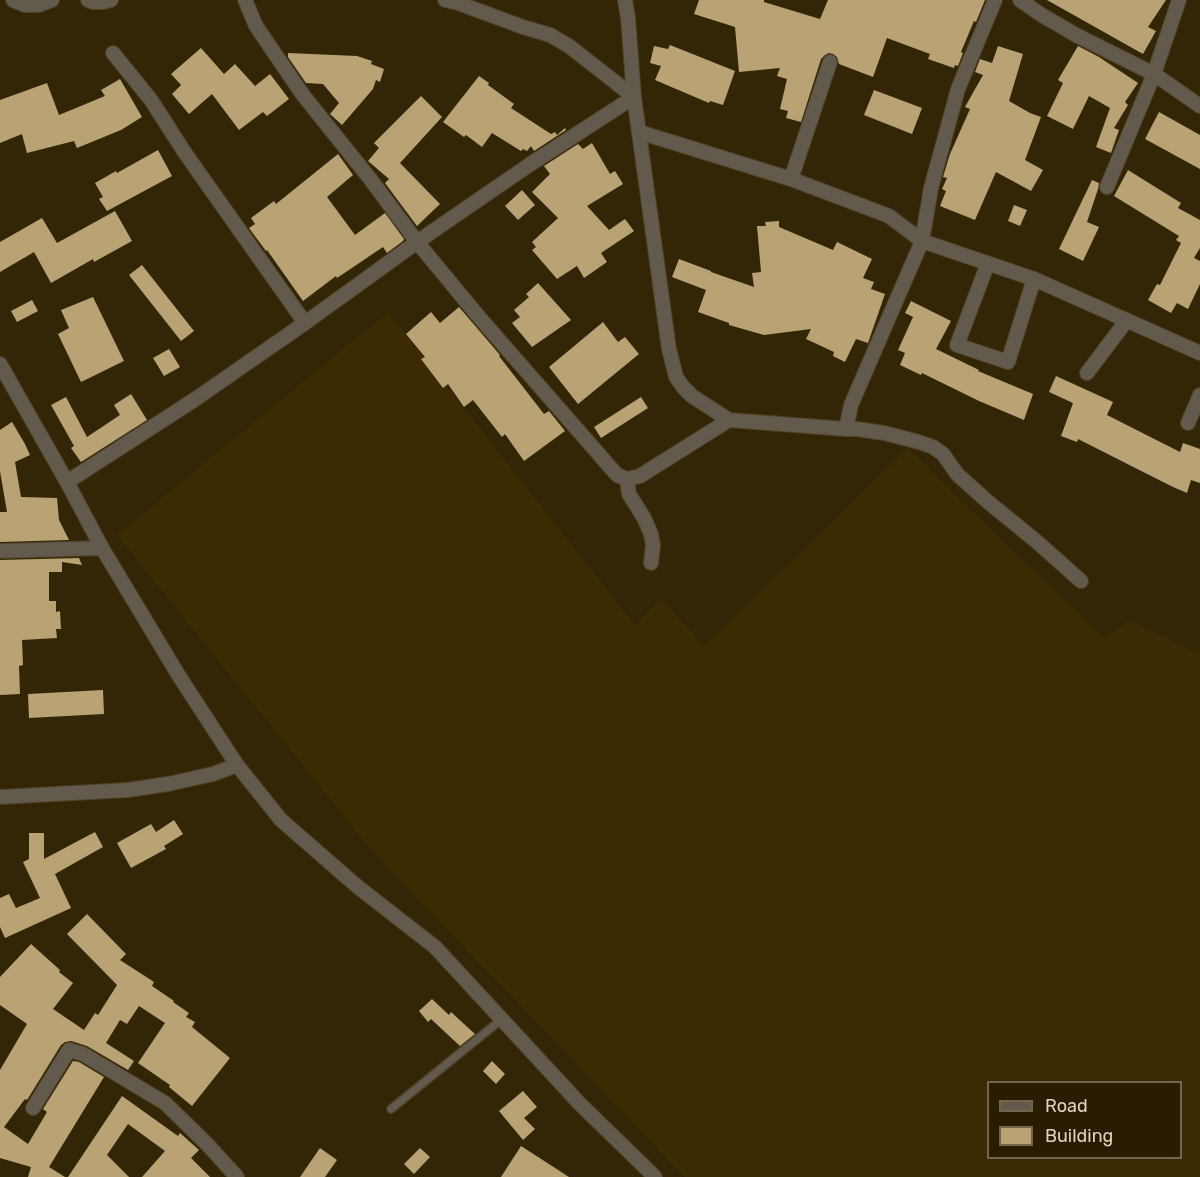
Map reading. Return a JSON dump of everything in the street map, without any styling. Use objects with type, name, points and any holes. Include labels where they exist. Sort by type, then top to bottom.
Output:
[{"type":"street","points":[[21,2],[39,5],[52,0]]},
{"type":"street","points":[[88,0],[93,2],[111,0]]},
{"type":"street","points":[[245,0],[256,26],[303,95],[417,242],[479,318],[617,475],[627,478],[640,476],[729,420]]},
{"type":"street","points":[[445,0],[550,35],[569,46],[634,98]]},
{"type":"street","points":[[625,0],[634,98],[669,349],[676,377],[682,387],[729,420],[857,429],[884,433],[933,447],[943,454],[957,474],[1081,581]]},
{"type":"street","points":[[846,429],[851,405],[922,241],[931,188],[958,89],[995,0]]},
{"type":"street","points":[[1020,0],[1076,35],[1154,74],[1200,106]]},
{"type":"street","points":[[1107,187],[1154,74],[1179,0]]},
{"type":"street","points":[[113,53],[151,100],[184,153],[305,323]]},
{"type":"street","points":[[790,179],[830,62]]},
{"type":"street","points":[[67,482],[194,400],[529,165],[634,98]]},
{"type":"street","points":[[639,132],[790,179],[889,216],[922,241],[1034,279],[1200,352]]},
{"type":"street","points":[[988,263],[957,345],[1008,362],[1034,279]]},
{"type":"street","points":[[1087,373],[1127,320]]},
{"type":"street","points":[[1,369],[67,482],[102,548],[179,676],[237,765],[281,820],[358,887],[435,947],[580,1104],[655,1177]]},
{"type":"street","points":[[1188,423],[1200,395]]},
{"type":"street","points":[[627,478],[628,494],[645,518],[651,534],[653,545],[651,563]]},
{"type":"street","points":[[0,551],[102,548]]},
{"type":"street","points":[[0,797],[128,790],[213,774],[237,765]]},
{"type":"street","points":[[33,1108],[69,1050],[83,1054],[165,1104],[206,1143],[237,1177]]},
{"type":"lane","points":[[391,1108],[502,1019]]},
{"type":"shaded area","points":[[388,312],[635,625],[662,598],[704,647],[907,448],[1104,638],[1130,620],[1200,654],[1200,1177],[685,1177],[372,851],[117,535]]},
{"type":"building","points":[[699,0],[764,0],[764,2],[820,19],[828,0],[985,0],[961,52],[963,53],[958,66],[955,65],[954,68],[928,59],[930,54],[887,38],[873,77],[839,64],[837,57],[833,54],[825,55],[821,59],[801,122],[786,118],[788,111],[780,109],[787,79],[777,76],[780,68],[739,72],[735,27],[694,14]]},
{"type":"building","points":[[1047,0],[1166,0],[1148,27],[1156,31],[1143,54]]},
{"type":"building","points":[[670,45],[735,71],[723,105],[710,101],[709,103],[655,80],[661,66],[650,63],[654,46],[668,49]]},
{"type":"building","points":[[998,46],[1023,54],[1009,101],[1041,117],[1025,160],[1043,170],[1031,191],[996,172],[975,220],[940,206],[946,191],[942,189],[947,178],[943,177],[950,154],[970,109],[965,107],[983,75],[975,72],[980,59],[992,63]]},
{"type":"building","points":[[1078,46],[1138,83],[1125,102],[1128,105],[1114,128],[1119,130],[1111,153],[1096,147],[1110,108],[1089,96],[1073,129],[1047,116],[1063,83],[1058,80]]},
{"type":"building","points":[[201,48],[224,74],[235,64],[255,86],[270,74],[289,99],[267,116],[263,112],[239,130],[212,94],[189,114],[172,94],[181,85],[171,74]]},
{"type":"building","points":[[288,53],[357,56],[372,61],[371,64],[384,69],[380,82],[376,80],[373,89],[342,125],[330,114],[339,103],[323,84],[306,83],[288,57]]},
{"type":"building","points":[[479,76],[514,104],[511,108],[551,134],[555,132],[557,135],[565,128],[566,130],[534,151],[531,146],[527,151],[523,149],[521,151],[492,133],[482,147],[466,135],[464,137],[443,122]]},
{"type":"building","points":[[120,79],[142,117],[121,130],[77,148],[74,141],[27,153],[22,134],[0,143],[0,100],[47,83],[59,115],[105,96],[101,90]]},
{"type":"building","points":[[874,90],[922,108],[912,134],[864,115]]},
{"type":"building","points":[[421,96],[442,117],[400,163],[440,204],[417,226],[385,183],[389,179],[368,161],[379,148],[374,143]]},
{"type":"building","points":[[1159,112],[1200,135],[1200,169],[1145,139]]},
{"type":"building","points":[[592,143],[610,174],[615,171],[623,184],[587,206],[609,230],[625,219],[634,231],[601,253],[607,262],[584,278],[577,266],[557,279],[532,250],[536,247],[532,242],[558,218],[532,192],[550,174],[544,166],[578,144],[583,149]]},
{"type":"building","points":[[158,150],[172,176],[107,211],[99,199],[103,197],[95,183]]},
{"type":"building","points":[[338,154],[353,175],[327,197],[355,235],[385,213],[404,239],[387,253],[383,247],[337,278],[336,276],[303,301],[249,228],[255,224],[251,218],[274,201],[276,204]]},
{"type":"building","points":[[1128,170],[1181,203],[1178,208],[1200,220],[1200,248],[1194,258],[1200,261],[1200,284],[1188,309],[1177,303],[1171,313],[1148,300],[1157,284],[1160,285],[1181,243],[1176,240],[1179,236],[1114,196]]},
{"type":"building","points":[[1092,180],[1099,183],[1087,222],[1099,227],[1083,261],[1059,249]]},
{"type":"building","points":[[522,190],[535,205],[518,220],[505,206]]},
{"type":"building","points":[[1014,205],[1027,210],[1020,226],[1008,221]]},
{"type":"building","points":[[115,211],[132,241],[94,262],[93,259],[51,283],[34,252],[0,272],[0,242],[42,218],[57,243]]},
{"type":"building","points":[[779,221],[779,227],[833,250],[837,242],[872,259],[863,278],[874,282],[871,289],[885,294],[868,343],[856,339],[845,362],[833,356],[834,352],[806,339],[811,329],[764,335],[729,325],[729,323],[698,312],[706,290],[672,277],[679,259],[754,287],[752,273],[761,272],[757,226],[766,226],[765,222]]},
{"type":"building","points":[[142,265],[194,331],[181,341],[129,275]]},
{"type":"building","points":[[538,283],[571,320],[532,347],[512,323],[520,317],[514,310],[529,297],[526,294]]},
{"type":"building","points":[[93,297],[124,361],[81,382],[58,334],[69,328],[61,310]]},
{"type":"building","points":[[32,300],[38,311],[17,322],[11,311]]},
{"type":"building","points":[[911,301],[951,321],[936,349],[978,371],[1033,394],[1024,420],[900,365],[905,353],[898,350],[913,317],[905,313]]},
{"type":"building","points":[[459,307],[500,355],[544,414],[549,411],[565,431],[524,461],[505,434],[502,437],[473,400],[464,407],[448,384],[443,388],[421,359],[425,357],[406,334],[431,312],[440,323]]},
{"type":"building","points":[[603,322],[618,342],[625,337],[639,354],[578,404],[549,367]]},
{"type":"building","points":[[169,349],[180,367],[164,376],[153,358]]},
{"type":"building","points":[[1056,376],[1113,402],[1107,415],[1180,452],[1183,443],[1200,449],[1200,483],[1191,480],[1187,493],[1078,439],[1077,442],[1061,436],[1073,403],[1049,392]]},
{"type":"building","points":[[131,394],[147,420],[81,462],[71,448],[74,446],[51,405],[66,397],[87,437],[120,415],[114,405]]},
{"type":"building","points":[[641,397],[648,408],[601,438],[594,427]]},
{"type":"building","points":[[12,422],[30,455],[15,462],[21,497],[57,498],[59,520],[69,540],[0,542],[0,512],[7,512],[0,471],[0,430]]},
{"type":"building","points":[[79,558],[82,565],[62,562],[62,572],[49,572],[49,601],[56,601],[56,612],[60,611],[61,629],[56,629],[57,638],[22,640],[23,665],[19,666],[20,694],[0,695],[0,560]]},
{"type":"building","points":[[103,690],[104,714],[29,718],[28,694]]},
{"type":"building","points":[[174,820],[183,834],[164,846],[166,849],[131,868],[117,843],[151,824],[156,832]]},
{"type":"building","points":[[95,832],[103,847],[55,874],[71,908],[5,938],[0,927],[0,898],[9,894],[16,908],[40,898],[23,862],[29,859],[29,833],[44,833],[44,859]]},
{"type":"building","points":[[87,914],[126,954],[120,960],[154,982],[152,986],[189,1013],[186,1017],[195,1022],[192,1027],[230,1058],[192,1106],[169,1087],[170,1085],[138,1063],[165,1023],[139,1006],[127,1024],[120,1020],[106,1043],[134,1061],[128,1070],[87,1046],[71,1041],[65,1042],[27,1100],[25,1099],[4,1127],[28,1144],[47,1112],[43,1109],[73,1061],[79,1062],[104,1077],[49,1167],[65,1177],[28,1177],[31,1167],[0,1158],[0,1070],[27,1024],[0,1005],[0,977],[31,944],[73,983],[53,1009],[84,1030],[95,1013],[98,1015],[117,985],[67,934]]},
{"type":"building","points":[[432,999],[449,1015],[451,1012],[475,1034],[460,1046],[431,1019],[428,1022],[419,1011]]},
{"type":"building","points":[[492,1061],[505,1074],[496,1084],[483,1071]]},
{"type":"building","points":[[523,1091],[537,1107],[524,1118],[535,1129],[523,1140],[499,1111]]},
{"type":"building","points":[[122,1096],[178,1136],[180,1133],[199,1150],[191,1158],[210,1177],[142,1177],[165,1151],[128,1124],[107,1155],[129,1177],[68,1177]]},
{"type":"building","points":[[521,1146],[569,1177],[501,1177]]},
{"type":"building","points":[[320,1148],[337,1160],[325,1177],[300,1177]]},
{"type":"building","points":[[420,1148],[430,1157],[414,1174],[404,1164]]}]
